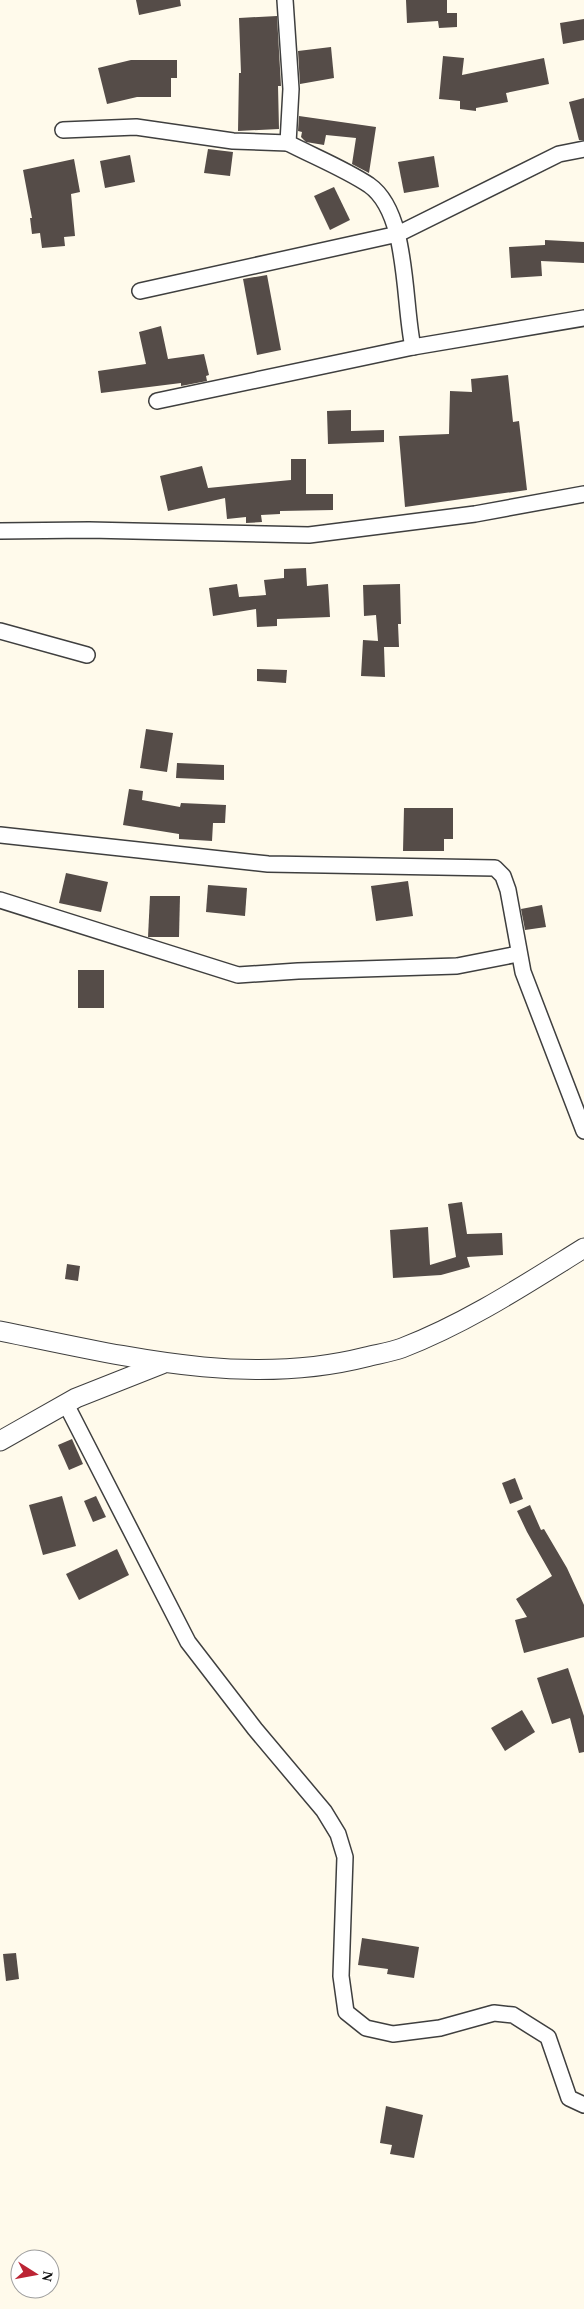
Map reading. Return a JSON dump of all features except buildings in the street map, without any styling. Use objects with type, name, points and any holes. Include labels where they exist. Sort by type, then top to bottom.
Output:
[{"type":"street","points":[[285,0],[291,89],[288,143]]},
{"type":"street","points":[[63,130],[136,127],[233,140],[288,143],[370,186],[390,211],[398,234],[408,326],[413,347]]},
{"type":"street","points":[[140,291],[398,234],[559,154],[584,149]]},
{"type":"street","points":[[157,401],[413,347],[584,318]]},
{"type":"street","points":[[0,531],[89,530],[309,535],[475,514],[584,494]]},
{"type":"street","points":[[0,631],[87,655]]},
{"type":"street","points":[[0,834],[268,864],[495,868],[503,876],[508,890],[518,954],[523,972],[584,1132]]},
{"type":"street","points":[[0,900],[238,976],[298,971],[457,966],[518,954]]},
{"type":"street","points":[[0,1331],[162,1364],[228,1369],[295,1369],[347,1362],[401,1348],[460,1322],[584,1248]]},
{"type":"street","points":[[0,1442],[33,1421],[76,1398],[162,1364]]},
{"type":"street","points":[[69,1410],[188,1642],[255,1729],[324,1811],[338,1834],[345,1857],[341,1976],[346,2012],[366,2028],[393,2034],[440,2028],[494,2013],[513,2015],[548,2037],[569,2098],[584,2105]]}]
